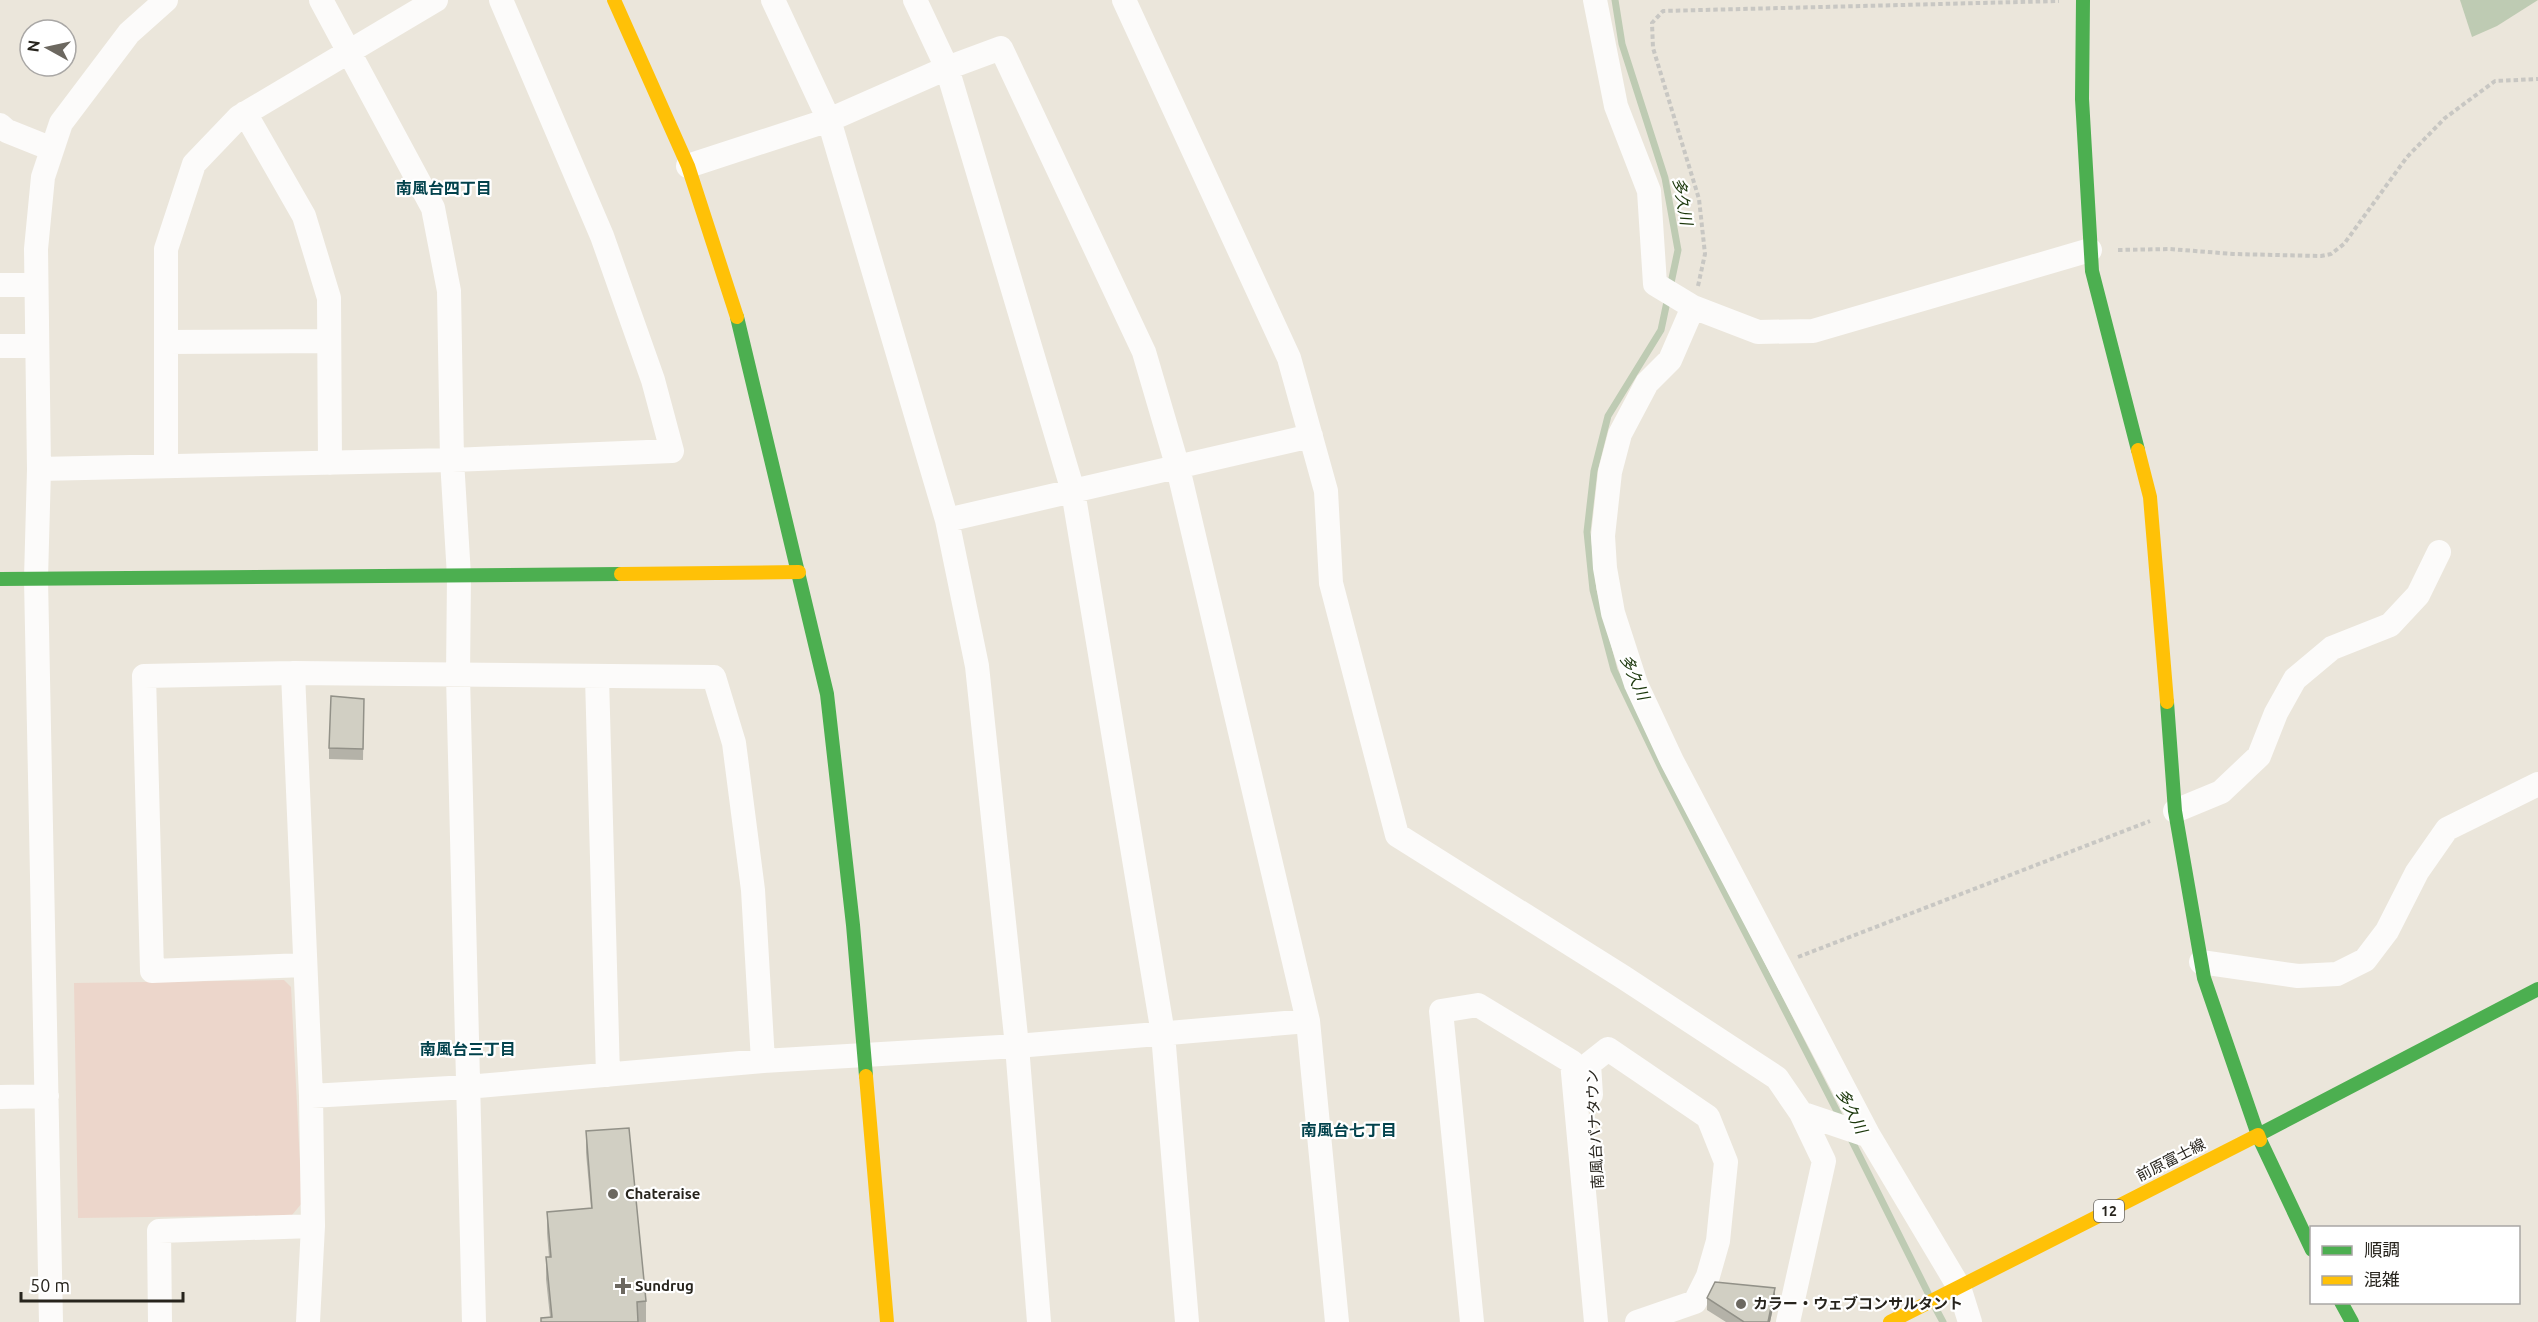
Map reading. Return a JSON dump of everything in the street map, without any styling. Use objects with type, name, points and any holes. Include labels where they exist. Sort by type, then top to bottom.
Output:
[{"type":"street","points":[[51,1322],[36,579],[39,469],[36,249],[43,177],[61,123],[129,33],[166,0]]},
{"type":"street","points":[[321,0],[433,208],[449,291],[452,460],[459,576],[458,676],[474,1322]]},
{"type":"street","points":[[166,466],[166,249],[194,164],[245,113],[436,0]]},
{"type":"street","points":[[39,469],[452,460],[672,451],[653,380],[602,236],[501,0]]},
{"type":"street","points":[[614,0],[688,166],[741,328],[827,694],[854,925],[887,1322]]},
{"type":"street","points":[[773,0],[829,120],[947,520],[977,666],[1017,1046],[1039,1322]]},
{"type":"street","points":[[915,0],[947,68],[1073,491],[1162,1034],[1187,1322]]},
{"type":"street","points":[[1124,0],[1289,357],[1326,491],[1331,583],[1397,835],[1623,977],[1777,1078],[1801,1113],[1824,1161],[1788,1322]]},
{"type":"street","points":[[1595,0],[1616,106],[1649,191],[1655,284],[1686,303],[1758,332],[1813,331],[2091,250]]},
{"type":"street","points":[[2083,1],[2082,99],[2092,271],[2150,497],[2175,812],[2201,962],[2207,988],[2258,1135],[2310,1246]]},
{"type":"street","points":[[688,166],[829,120],[947,68],[1001,48],[1144,352],[1178,468],[1308,1021],[1337,1322]]},
{"type":"street","points":[[245,113],[304,216],[329,298],[330,463]]},
{"type":"street","points":[[0,125],[7,131],[52,149]]},
{"type":"street","points":[[0,285],[36,285]]},
{"type":"street","points":[[1686,303],[1670,360],[1647,383],[1620,434],[1610,472],[1603,536],[1605,568],[1613,614],[1636,684],[1672,760],[1778,965],[1859,1132],[1959,1287],[1970,1322]]},
{"type":"street","points":[[166,342],[329,341]]},
{"type":"street","points":[[0,346],[37,346]]},
{"type":"street","points":[[947,520],[1311,436]]},
{"type":"street","points":[[2175,812],[2221,792],[2259,756],[2276,713],[2295,679],[2332,648],[2390,625],[2418,595],[2439,552]]},
{"type":"street","points":[[0,579],[799,572]]},
{"type":"street","points":[[304,965],[152,971],[144,676],[293,673],[714,677],[734,743],[753,890],[763,1062]]},
{"type":"street","points":[[293,673],[311,1096],[313,1226],[308,1322]]},
{"type":"street","points":[[597,676],[608,1075]]},
{"type":"street","points":[[2201,962],[2298,976],[2337,974],[2365,960],[2387,931],[2417,872],[2447,829],[2538,784]]},
{"type":"street","name":"前原富士線","points":[[1890,1322],[2258,1135],[2538,989]]},
{"type":"street","points":[[1472,1322],[1441,1011],[1478,1005],[1572,1062],[1596,1322]]},
{"type":"street","points":[[311,1096],[467,1087],[763,1062],[1017,1046],[1308,1021]]},
{"type":"street","name":"南風台パナタウン","points":[[1606,1322],[1589,1064],[1608,1049],[1708,1117],[1726,1162],[1718,1241],[1708,1276],[1695,1302],[1649,1321]]},
{"type":"street","points":[[0,1097],[47,1096]]},
{"type":"street","points":[[1801,1113],[1859,1132]]},
{"type":"street","points":[[160,1322],[159,1231],[313,1226]]},
{"type":"street","points":[[2342,1304],[2352,1322]]},
{"type":"path","points":[[1686,303],[1705,254],[1699,200],[1653,48],[1652,23],[1663,11],[2083,1]]},
{"type":"path","points":[[2091,250],[2169,249],[2233,254],[2310,256],[2331,254],[2344,244],[2407,158],[2445,118],[2495,81],[2538,79]]},
{"type":"path","points":[[1778,965],[2175,812]]},
{"type":"shaded area","points":[[2460,0],[2538,0],[2497,26],[2472,37]]},
{"type":"shaded area","points":[[284,980],[291,987],[302,1203],[292,1215],[78,1218],[74,983]]},
{"type":"building","points":[[331,696],[364,699],[363,749],[329,748]]},
{"type":"building","points":[[629,1128],[646,1301],[637,1302],[638,1322],[541,1322],[541,1318],[552,1317],[546,1257],[551,1257],[547,1212],[592,1208],[586,1131]]},
{"type":"building","name":"カラー・ウェブコンサルタント","points":[[1715,1282],[1775,1288],[1768,1322],[1744,1322],[1707,1298]]},
{"type":"waterway","name":"多久川","points":[[1615,0],[1622,44],[1665,178],[1678,250],[1661,330],[1608,416],[1594,471],[1587,532],[1593,590],[1614,670],[1665,776],[1841,1119]]},
{"type":"waterway","name":"多久川","points":[[1850,1137],[1928,1293]]},
{"type":"waterway","name":"多久川","points":[[1936,1309],[1943,1322]]},
{"type":"traffic: fast","points":[[2083,0],[2082,99],[2092,271],[2138,450]]},
{"type":"traffic: fast","points":[[737,317],[827,694],[853,925],[866,1076]]},
{"type":"traffic: fast","points":[[0,579],[621,574]]},
{"type":"traffic: fast","points":[[2167,702],[2175,811],[2204,978],[2258,1135],[2538,989]]},
{"type":"traffic: fast","points":[[2260,1140],[2310,1246]]},
{"type":"traffic: fast","points":[[2342,1304],[2352,1322]]},
{"type":"traffic: slow","points":[[614,0],[688,166],[737,317]]},
{"type":"traffic: slow","points":[[2138,450],[2150,497],[2167,702]]},
{"type":"traffic: slow","points":[[621,574],[799,572]]},
{"type":"traffic: slow","points":[[866,1076],[887,1322]]},
{"type":"traffic: slow","points":[[1890,1322],[2258,1135],[2260,1140]]},
{"type":"place","name":"Chateraise","points":[[613,1194]]},
{"type":"place","name":"Sundrug","points":[[623,1286]]},
{"type":"place","name":"カラー・ウェブコンサルタント","points":[[1741,1304]]},
{"type":"district","name":"南風台四丁目","points":[[444,188]]},
{"type":"district","name":"南風台三丁目","points":[[468,1049]]},
{"type":"district","name":"南風台七丁目","points":[[1349,1130]]}]
